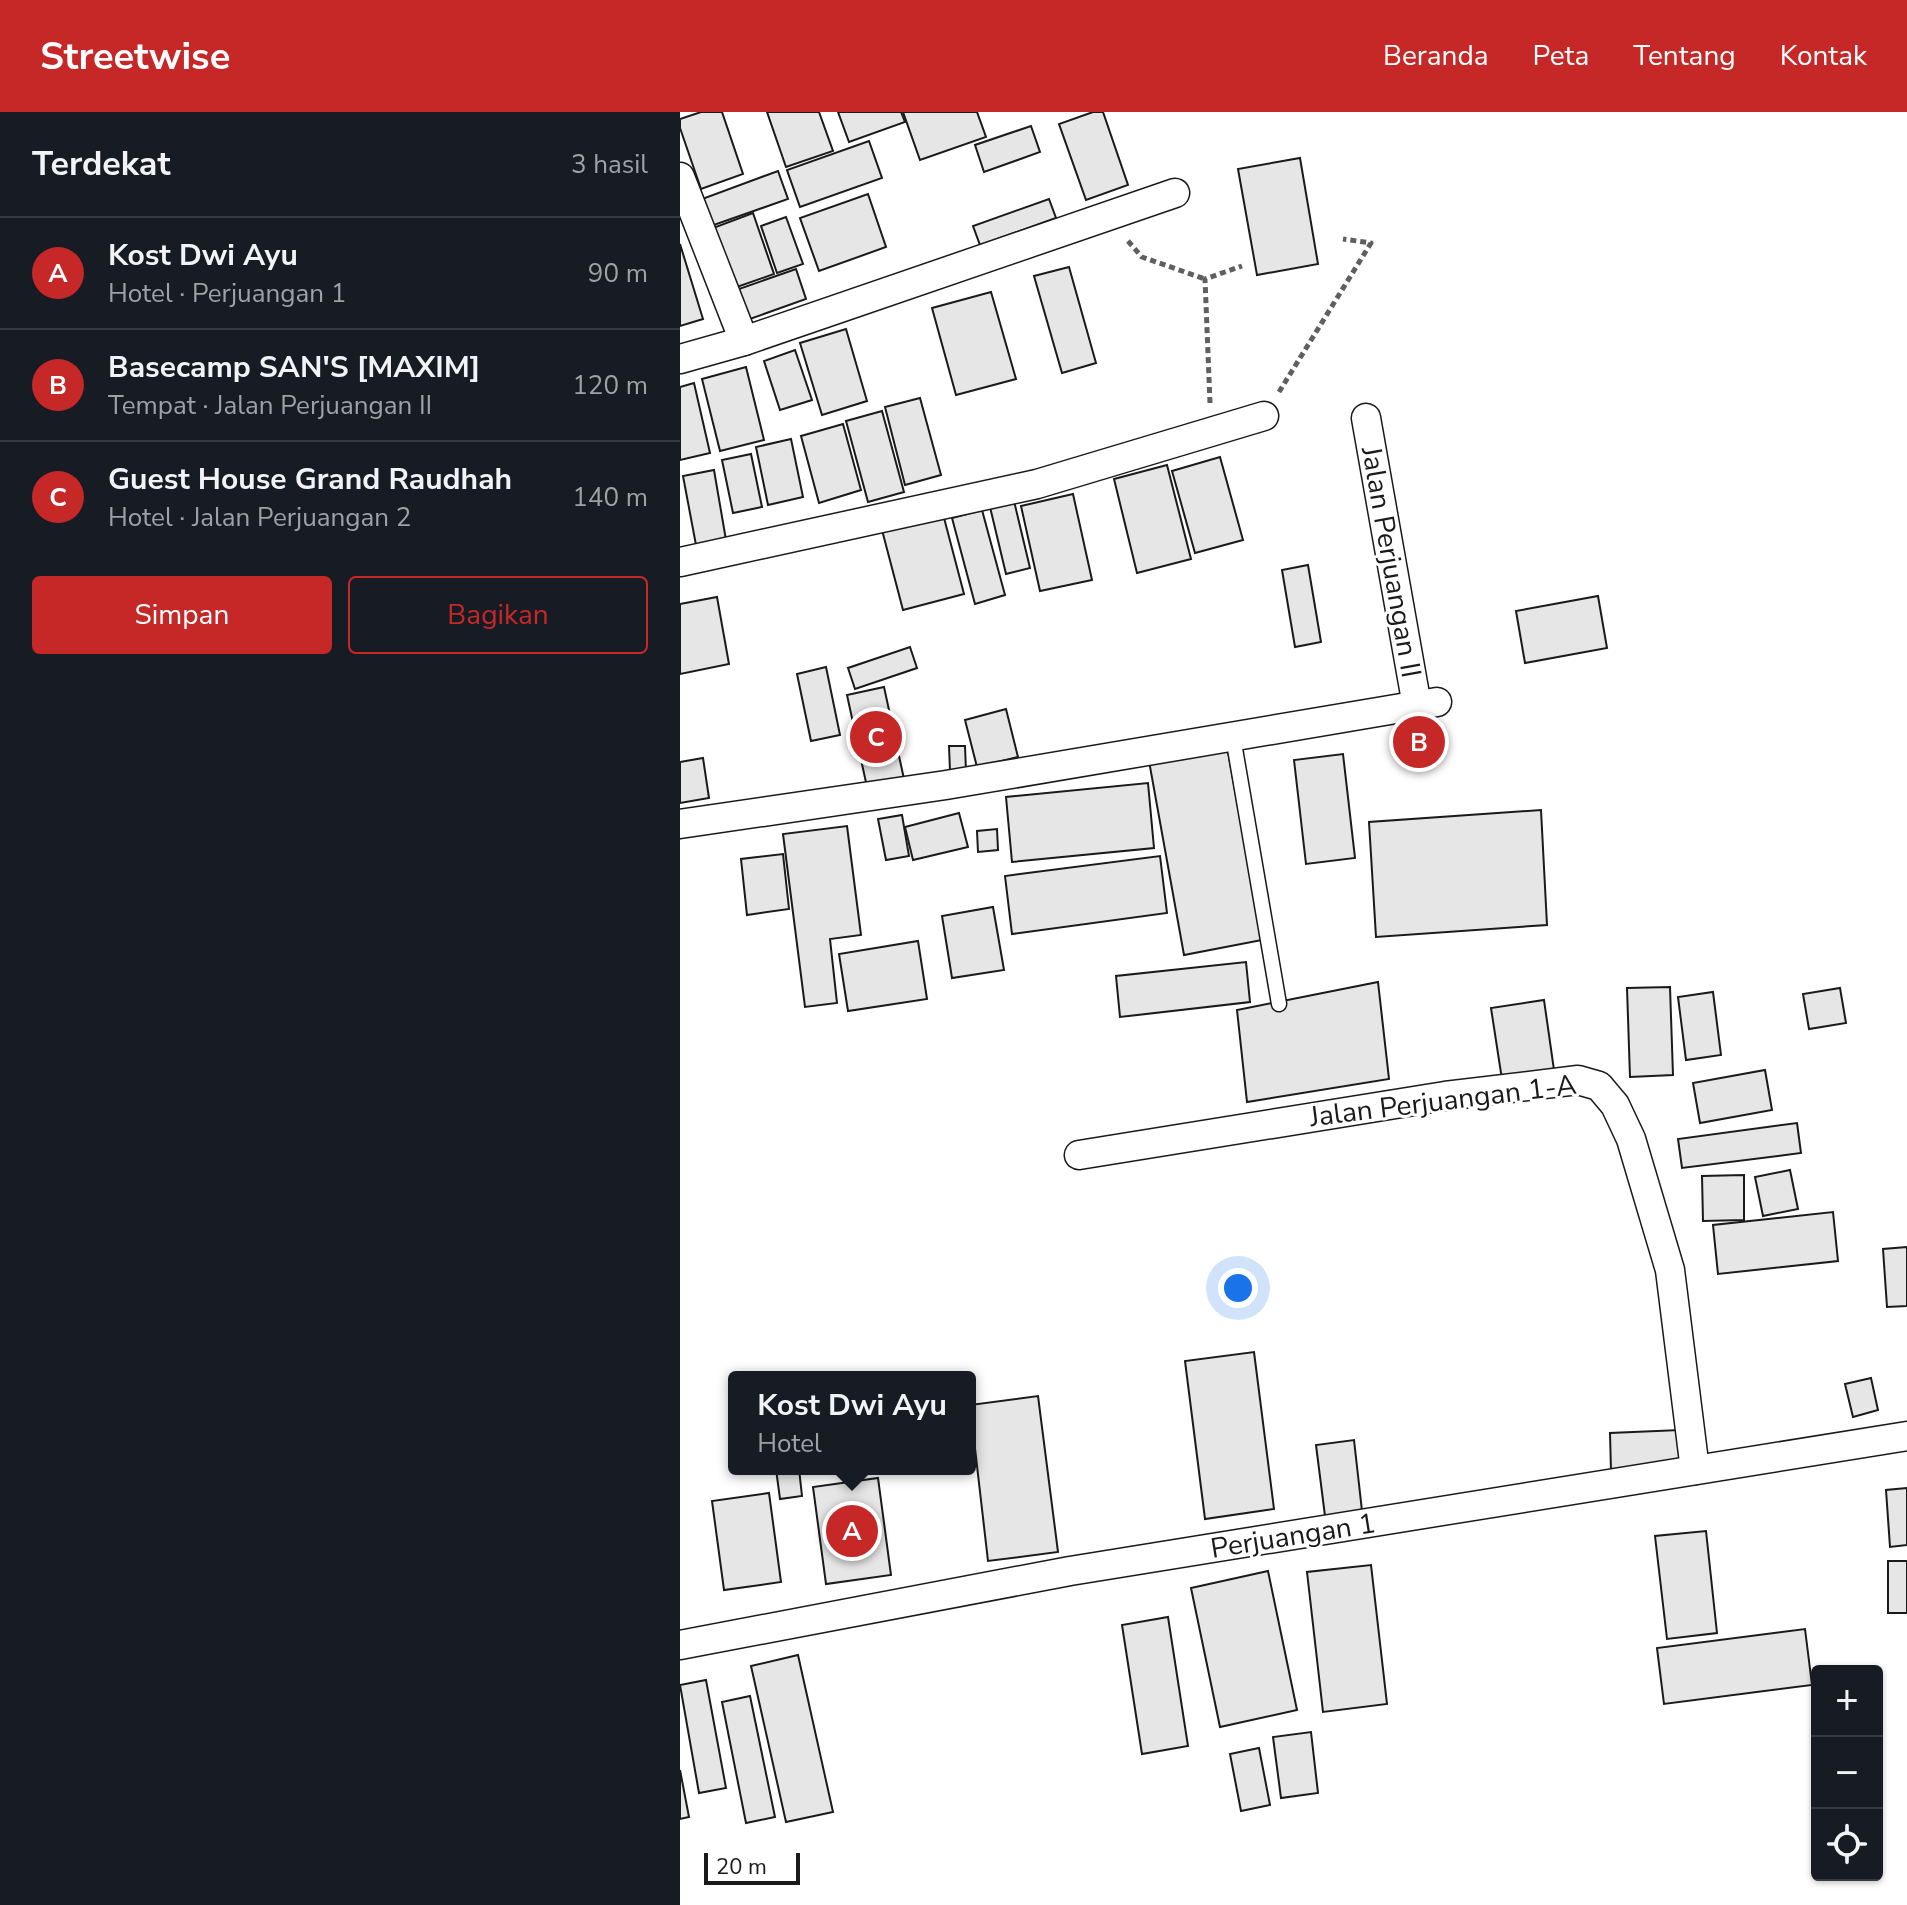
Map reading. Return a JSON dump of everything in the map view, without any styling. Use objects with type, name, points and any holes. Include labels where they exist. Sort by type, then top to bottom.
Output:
[{"type":"street","points":[[680,177],[744,341]]},
{"type":"street","points":[[680,359],[744,341],[1175,193]]},
{"type":"street","points":[[680,562],[1037,484],[1264,416]]},
{"type":"street","name":"Jalan Perjuangan II","points":[[1233,737],[1427,704],[1366,418]]},
{"type":"street","points":[[680,824],[946,785],[1233,737]]},
{"type":"street","name":"Jalan Perjuangan 1-A","points":[[1079,1155],[1460,1094],[1578,1080],[1599,1086],[1615,1105],[1631,1139],[1670,1270],[1695,1470]]},
{"type":"street","name":"Perjuangan 1","points":[[680,1645],[1070,1571],[1907,1436]]},
{"type":"lane","points":[[1233,737],[1279,1004]]},
{"type":"path","points":[[1107,216],[1142,257],[1205,279],[1242,266]]},
{"type":"path","points":[[1264,416],[1371,243],[1343,239]]},
{"type":"path","points":[[1205,279],[1211,432]]},
{"type":"building","points":[[701,112],[722,112],[743,174],[701,189],[680,128],[680,119]]},
{"type":"building","points":[[767,112],[819,112],[833,151],[786,167]]},
{"type":"building","points":[[838,112],[901,112],[905,122],[849,142]]},
{"type":"building","points":[[903,112],[977,112],[986,137],[920,160]]},
{"type":"building","points":[[1093,112],[1103,112],[1128,185],[1086,200],[1059,124]]},
{"type":"building","points":[[1031,126],[1040,152],[984,172],[975,145]]},
{"type":"building","points":[[869,141],[882,178],[800,207],[787,170]]},
{"type":"building","points":[[1300,158],[1318,264],[1257,275],[1238,169]]},
{"type":"building","points":[[778,171],[788,199],[711,226],[702,199]]},
{"type":"building","points":[[868,194],[886,247],[819,271],[800,218]]},
{"type":"building","points":[[1049,199],[1056,218],[980,245],[973,226]]},
{"type":"building","points":[[753,213],[774,274],[734,288],[713,228]]},
{"type":"building","points":[[786,217],[803,264],[777,273],[761,226]]},
{"type":"building","points":[[680,244],[703,319],[680,326]]},
{"type":"building","points":[[1069,267],[1096,363],[1062,373],[1034,276]]},
{"type":"building","points":[[796,269],[806,299],[747,320],[736,290]]},
{"type":"building","points":[[991,292],[1016,379],[956,395],[932,308]]},
{"type":"building","points":[[846,329],[867,401],[822,415],[800,343]]},
{"type":"building","points":[[795,350],[812,400],[780,410],[764,361]]},
{"type":"building","points":[[746,367],[764,440],[720,451],[702,379]]},
{"type":"building","points":[[694,383],[710,453],[680,460],[680,387]]},
{"type":"building","points":[[920,398],[941,475],[905,485],[885,407]]},
{"type":"building","points":[[882,411],[904,492],[868,502],[846,421]]},
{"type":"building","points":[[843,424],[861,490],[819,503],[801,436]]},
{"type":"building","points":[[791,439],[803,497],[768,505],[756,447]]},
{"type":"building","points":[[751,454],[762,507],[733,513],[722,460]]},
{"type":"building","points":[[1220,457],[1243,540],[1195,553],[1172,471]]},
{"type":"building","points":[[1167,465],[1191,559],[1137,573],[1114,479]]},
{"type":"building","points":[[714,470],[726,540],[696,545],[683,476]]},
{"type":"building","points":[[1073,494],[1092,580],[1040,591],[1021,506]]},
{"type":"building","points":[[1014,501],[1030,568],[1006,574],[990,507]]},
{"type":"building","points":[[982,510],[1005,595],[975,604],[952,518]]},
{"type":"building","points":[[943,514],[964,594],[903,610],[882,530]]},
{"type":"building","points":[[1308,565],[1321,642],[1295,647],[1282,570]]},
{"type":"building","points":[[1598,596],[1607,648],[1525,663],[1516,611]]},
{"type":"building","points":[[717,597],[729,664],[680,674],[680,604]]},
{"type":"building","points":[[910,647],[917,668],[855,689],[848,668]]},
{"type":"building","points":[[826,667],[840,735],[811,741],[797,674]]},
{"type":"building","points":[[884,687],[904,779],[867,787],[847,695]]},
{"type":"building","points":[[1006,709],[1018,757],[977,767],[965,720]]},
{"type":"building","points":[[1437,724],[1442,751],[1401,757],[1397,732]]},
{"type":"building","points":[[949,746],[965,746],[966,771],[950,771]]},
{"type":"building","points":[[1227,746],[1262,940],[1184,955],[1149,761]]},
{"type":"building","points":[[1343,754],[1355,858],[1306,864],[1294,760]]},
{"type":"building","points":[[703,758],[709,798],[680,803],[680,762]]},
{"type":"building","points":[[1148,783],[1154,848],[1012,862],[1006,797]]},
{"type":"building","points":[[1541,810],[1547,925],[1376,937],[1369,822]]},
{"type":"building","points":[[959,813],[968,847],[913,860],[905,827]]},
{"type":"building","points":[[902,815],[909,856],[886,860],[878,819]]},
{"type":"building","points":[[847,826],[861,935],[830,939],[837,1003],[805,1007],[783,834]]},
{"type":"building","points":[[997,829],[998,850],[978,852],[977,831]]},
{"type":"building","points":[[783,854],[789,909],[747,915],[741,859]]},
{"type":"building","points":[[1160,856],[1167,913],[1012,934],[1005,876]]},
{"type":"building","points":[[993,907],[1004,970],[952,978],[942,916]]},
{"type":"building","points":[[918,941],[927,999],[848,1011],[839,954]]},
{"type":"building","points":[[1246,962],[1250,1002],[1120,1017],[1116,976]]},
{"type":"building","points":[[1378,982],[1389,1079],[1247,1102],[1237,1010]]},
{"type":"building","points":[[1670,987],[1673,1075],[1630,1077],[1627,988]]},
{"type":"building","points":[[1840,988],[1846,1023],[1809,1029],[1803,994]]},
{"type":"building","points":[[1713,992],[1721,1055],[1686,1060],[1678,997]]},
{"type":"building","points":[[1544,1000],[1555,1077],[1503,1086],[1491,1008]]},
{"type":"building","points":[[1765,1070],[1772,1110],[1700,1123],[1693,1083]]},
{"type":"building","points":[[1797,1123],[1801,1153],[1682,1168],[1678,1139]]},
{"type":"building","points":[[1790,1170],[1798,1209],[1763,1216],[1755,1177]]},
{"type":"building","points":[[1744,1175],[1744,1220],[1703,1221],[1702,1176]]},
{"type":"building","points":[[1833,1212],[1838,1261],[1718,1274],[1713,1225]]},
{"type":"building","points":[[1907,1247],[1907,1306],[1887,1307],[1883,1249]]},
{"type":"building","points":[[1254,1352],[1274,1509],[1205,1519],[1185,1361]]},
{"type":"building","points":[[1871,1378],[1878,1410],[1853,1417],[1845,1384]]},
{"type":"building","points":[[1038,1396],[1058,1552],[988,1561],[976,1457],[976,1404]]},
{"type":"building","points":[[1680,1430],[1682,1468],[1611,1471],[1610,1433]]},
{"type":"building","points":[[1354,1440],[1362,1511],[1325,1516],[1316,1445]]},
{"type":"building","points":[[777,1475],[800,1475],[802,1496],[780,1499]]},
{"type":"building","points":[[878,1478],[891,1575],[826,1584],[813,1487]]},
{"type":"building","points":[[1907,1488],[1907,1545],[1890,1547],[1886,1490]]},
{"type":"building","points":[[769,1493],[781,1582],[724,1590],[712,1501]]},
{"type":"building","points":[[1706,1531],[1717,1633],[1667,1639],[1655,1536]]},
{"type":"building","points":[[1888,1561],[1907,1561],[1907,1613],[1888,1613]]},
{"type":"building","points":[[1371,1565],[1387,1704],[1323,1712],[1307,1572]]},
{"type":"building","points":[[1268,1571],[1297,1710],[1220,1727],[1191,1588]]},
{"type":"building","points":[[1168,1617],[1188,1746],[1142,1754],[1122,1625]]},
{"type":"building","points":[[1805,1629],[1811,1685],[1664,1704],[1657,1648]]},
{"type":"building","points":[[798,1655],[833,1812],[786,1822],[751,1666]]},
{"type":"building","points":[[706,1680],[726,1788],[699,1793],[680,1685]]},
{"type":"building","points":[[750,1696],[775,1817],[746,1823],[722,1702]]},
{"type":"building","points":[[1311,1732],[1318,1793],[1281,1798],[1273,1737]]},
{"type":"building","points":[[1259,1748],[1270,1805],[1241,1811],[1230,1754]]},
{"type":"building","points":[[680,1770],[689,1817],[680,1819]]},
{"type":"place","name":"Guest House Grand Raudhah","points":[[876,737]]},
{"type":"place","name":"Basecamp SAN'S [MAXIM]","points":[[1419,742]]},
{"type":"place","name":"Kost Dwi Ayu","points":[[852,1531]]}]
